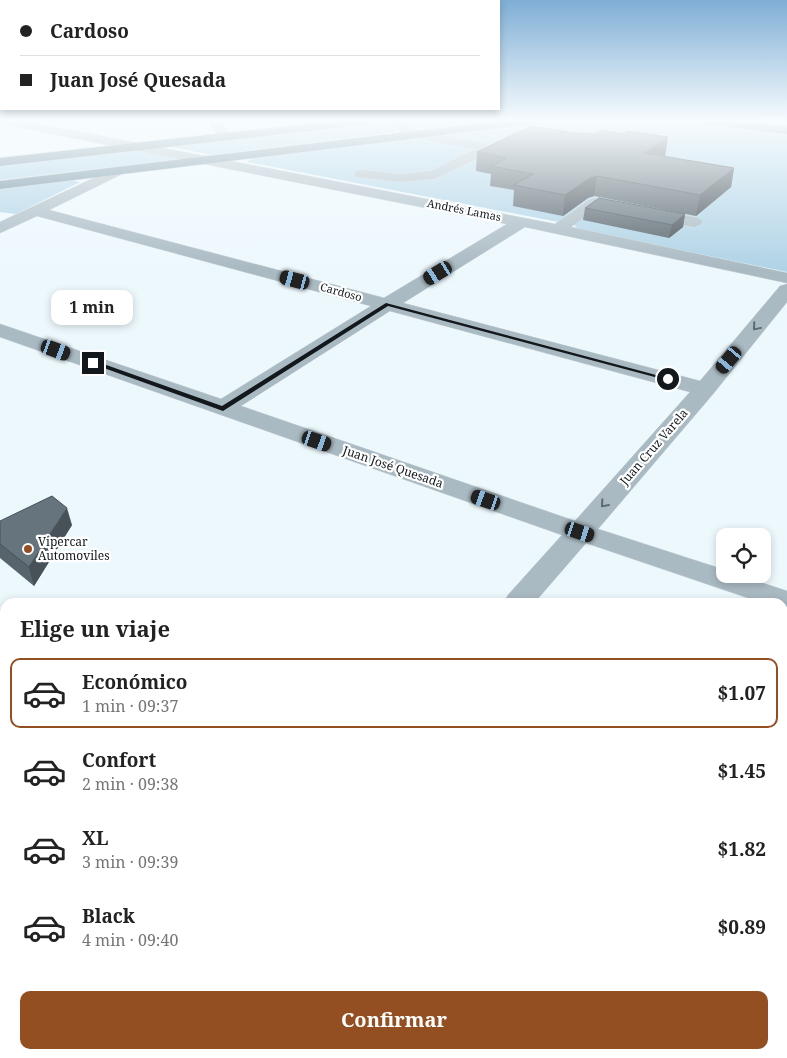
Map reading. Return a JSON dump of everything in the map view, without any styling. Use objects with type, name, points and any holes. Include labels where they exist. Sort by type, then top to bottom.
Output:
[{"type":"main road","points":[[0,185],[130,169]]},
{"type":"street","name":"Andrés Lamas","points":[[261,169],[787,278]]},
{"type":"street","points":[[349,172],[387,177],[416,177],[434,175],[447,169]]},
{"type":"street","points":[[0,228],[117,171]]},
{"type":"street","points":[[557,230],[594,203],[694,222]]},
{"type":"street","name":"Cardoso","points":[[35,211],[705,389]]},
{"type":"street","points":[[223,408],[522,222]]},
{"type":"street","name":"Juan Cruz Varela","points":[[522,598],[705,389],[787,290]]},
{"type":"street","name":"Juan José Quesada","points":[[0,330],[580,532],[778,598]]},
{"type":"shaded area","points":[[0,169],[91,169],[0,180]]},
{"type":"shaded area","points":[[285,169],[787,169],[787,272],[578,229],[574,225]]},
{"type":"shaded area","points":[[71,180],[80,182],[16,214],[0,212],[0,189]]},
{"type":"building","points":[[509,169],[732,169],[700,195],[597,176],[590,178],[565,195],[514,185],[533,174]]},
{"type":"building","points":[[599,198],[685,214],[672,225],[585,208]]},
{"type":"building","points":[[52,496],[67,508],[29,567],[0,544],[0,521]]},
{"type":"place","name":"Vipercar Automoviles","points":[[28,549]]},
{"type":"route","points":[[93,363],[223,408],[388,304],[668,379]]}]
